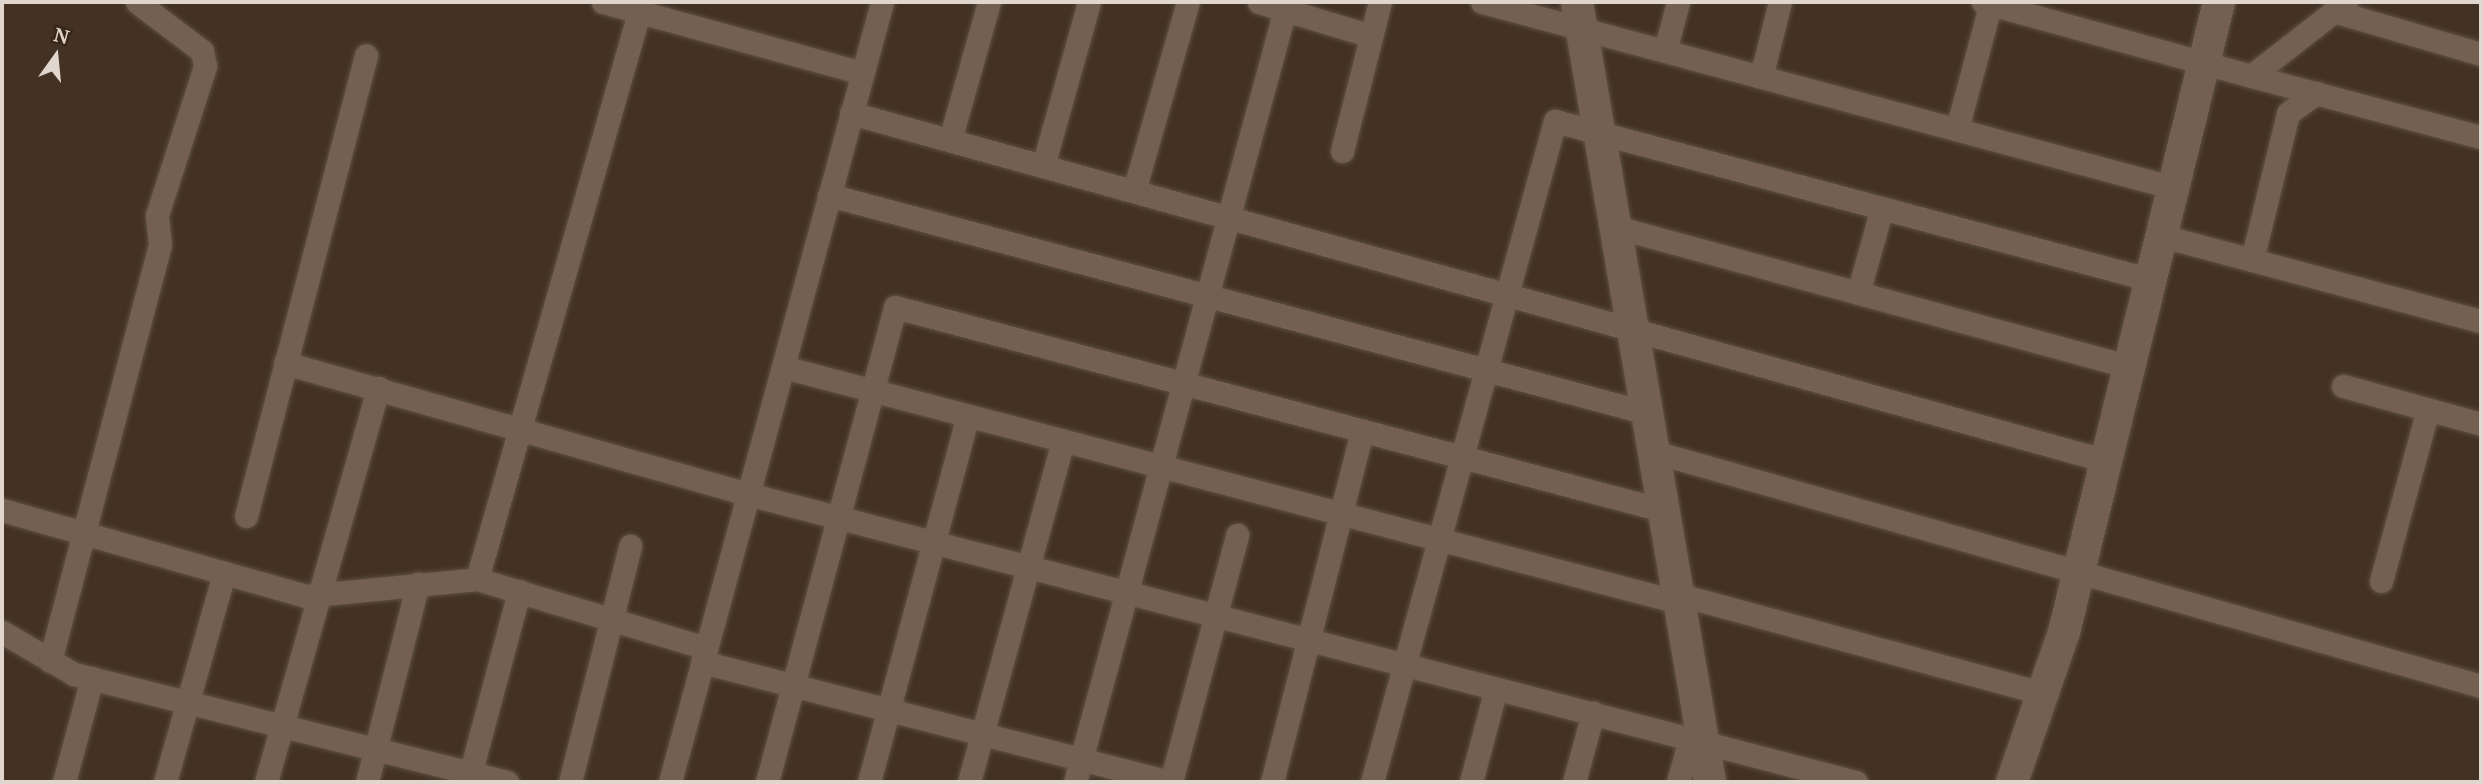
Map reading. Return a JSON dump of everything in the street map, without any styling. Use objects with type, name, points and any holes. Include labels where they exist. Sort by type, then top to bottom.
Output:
[{"type":"main road","points":[[2011,782],[2042,694],[2076,575],[2171,187],[2208,62],[2219,2]]},
{"type":"main road","points":[[1579,15],[1629,328],[1677,598],[1697,741],[1710,782]]},
{"type":"street","points":[[50,661],[160,245],[157,215],[206,58],[137,2]]},
{"type":"street","points":[[603,2],[641,7],[862,73]]},
{"type":"street","points":[[670,782],[882,2]]},
{"type":"street","points":[[950,140],[989,2]]},
{"type":"street","points":[[1042,166],[1089,2]]},
{"type":"street","points":[[1134,191],[1188,2]]},
{"type":"street","points":[[1259,2],[1287,5],[1371,36]]},
{"type":"street","points":[[1342,151],[1380,2]]},
{"type":"street","points":[[1482,2],[1579,15],[1665,51],[2171,187]]},
{"type":"street","points":[[1665,51],[1678,2]]},
{"type":"street","points":[[1761,77],[1780,2]]},
{"type":"street","points":[[1957,129],[1989,2],[2481,137]]},
{"type":"street","points":[[1075,782],[1287,5]]},
{"type":"street","points":[[477,579],[641,7]]},
{"type":"street","points":[[2246,73],[2340,7],[2481,54]]},
{"type":"street","points":[[246,516],[366,55]]},
{"type":"street","points":[[2252,260],[2288,113],[2317,93]]},
{"type":"street","points":[[852,113],[2103,460]]},
{"type":"street","points":[[1372,782],[1483,368],[1555,121],[2148,279]]},
{"type":"street","points":[[829,195],[1644,412]]},
{"type":"street","points":[[1858,293],[1882,208]]},
{"type":"street","points":[[1612,226],[2127,366]]},
{"type":"street","points":[[2159,235],[2481,321]]},
{"type":"street","points":[[767,782],[895,307],[1662,510]]},
{"type":"street","points":[[285,363],[521,427],[748,494],[1856,782]]},
{"type":"street","points":[[782,367],[2042,694]]},
{"type":"street","points":[[2343,386],[2481,424]]},
{"type":"street","points":[[266,782],[378,388]]},
{"type":"street","points":[[2381,581],[2428,409]]},
{"type":"street","points":[[869,782],[968,416]]},
{"type":"street","points":[[1272,782],[1362,431]]},
{"type":"street","points":[[969,782],[1063,441]]},
{"type":"street","points":[[1651,451],[2076,575],[2481,686]]},
{"type":"street","points":[[2,509],[305,596],[477,579],[611,619],[704,655],[793,685],[1170,782],[1237,535]]},
{"type":"street","points":[[570,782],[630,546]]},
{"type":"street","points":[[165,782],[224,573]]},
{"type":"street","points":[[367,782],[418,583]]},
{"type":"street","points":[[469,778],[519,591]]},
{"type":"street","points":[[2,635],[50,661],[92,678],[376,749],[469,778],[508,782]]},
{"type":"street","points":[[64,782],[92,678]]},
{"type":"street","points":[[1471,782],[1496,689]]},
{"type":"street","points":[[1574,782],[1593,713]]},
{"type":"street","points":[[1678,782],[1697,741]]}]
